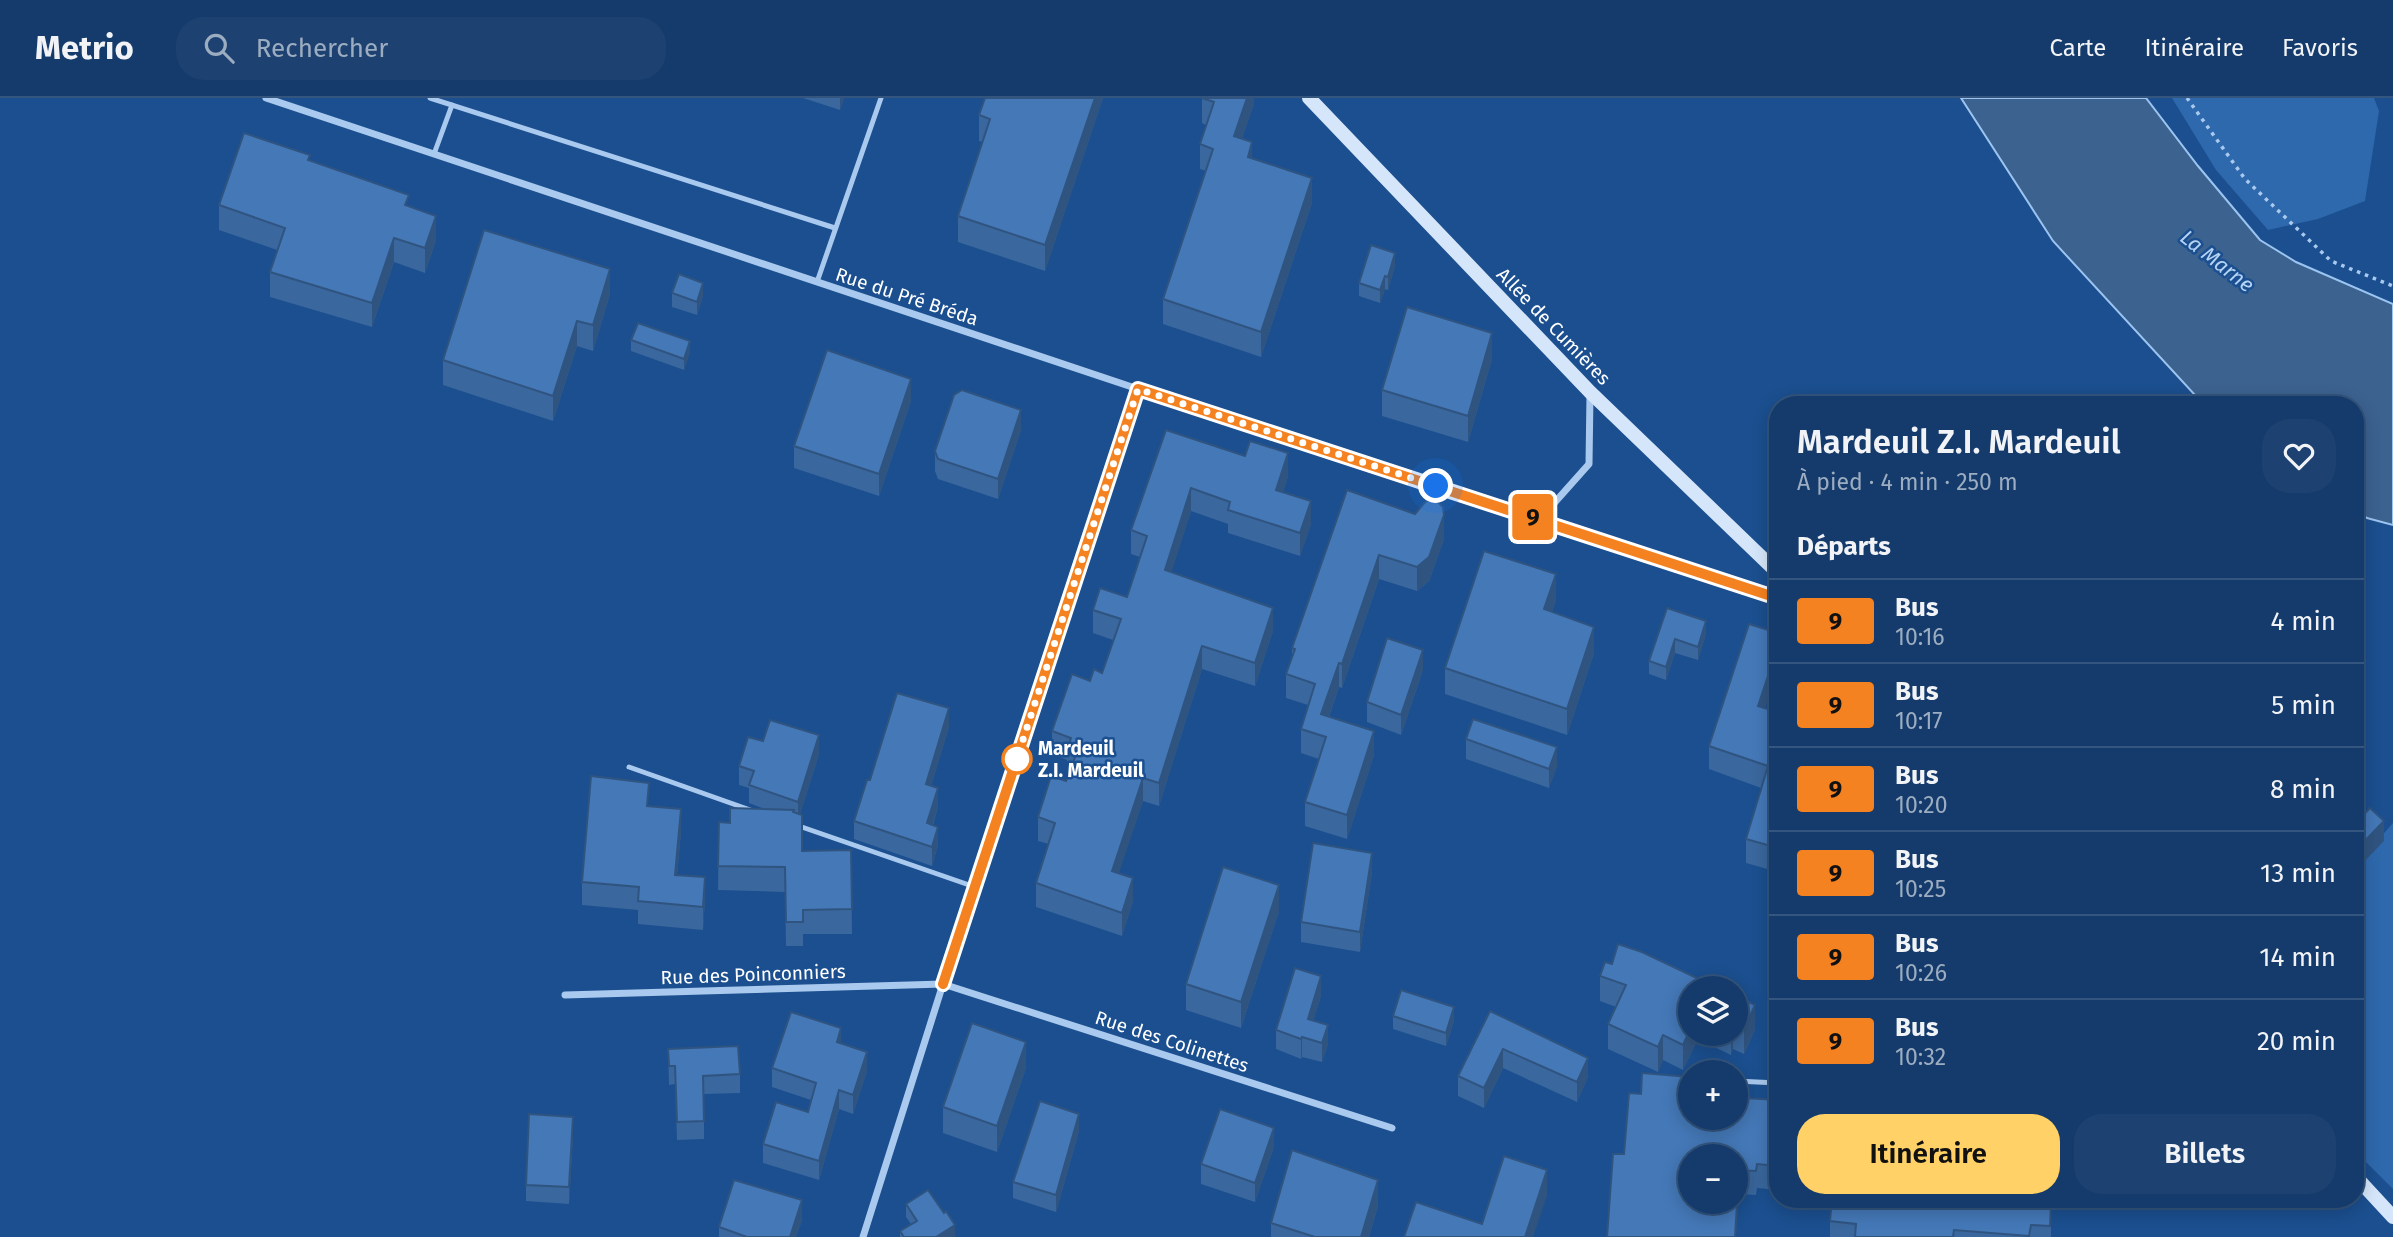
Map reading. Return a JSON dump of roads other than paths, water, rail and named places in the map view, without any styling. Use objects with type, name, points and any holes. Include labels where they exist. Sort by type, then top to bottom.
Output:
[{"type":"main road","name":"Allée de Cumières","points":[[1309,98],[1590,392],[1769,564]]},
{"type":"main road","points":[[2364,1186],[2393,1217]]},
{"type":"street","name":"Rue du Pré Bréda","points":[[266,98],[1138,389],[1769,594]]},
{"type":"street","points":[[863,1237],[1138,389]]},
{"type":"street","points":[[1540,519],[1588,464],[1590,392]]},
{"type":"street","name":"Rue des Poinconniers","points":[[565,995],[943,984]]},
{"type":"street","name":"Rue des Colinettes","points":[[943,984],[1392,1128]]},
{"type":"lane","points":[[430,98],[835,228]]},
{"type":"lane","points":[[817,282],[881,98]]},
{"type":"lane","points":[[434,154],[452,105]]},
{"type":"lane","points":[[629,767],[758,812]]},
{"type":"lane","points":[[784,821],[975,887]]},
{"type":"lane","points":[[1748,1082],[1769,1083]]},
{"type":"water","name":"La Marne","points":[[1961,98],[2146,98],[2260,240],[2296,262],[2393,304],[2393,525],[2364,516],[2364,396],[2197,396],[2053,241]]},
{"type":"place","name":"Mardeuil Z.I. Mardeuil","points":[[1017,759]]}]
